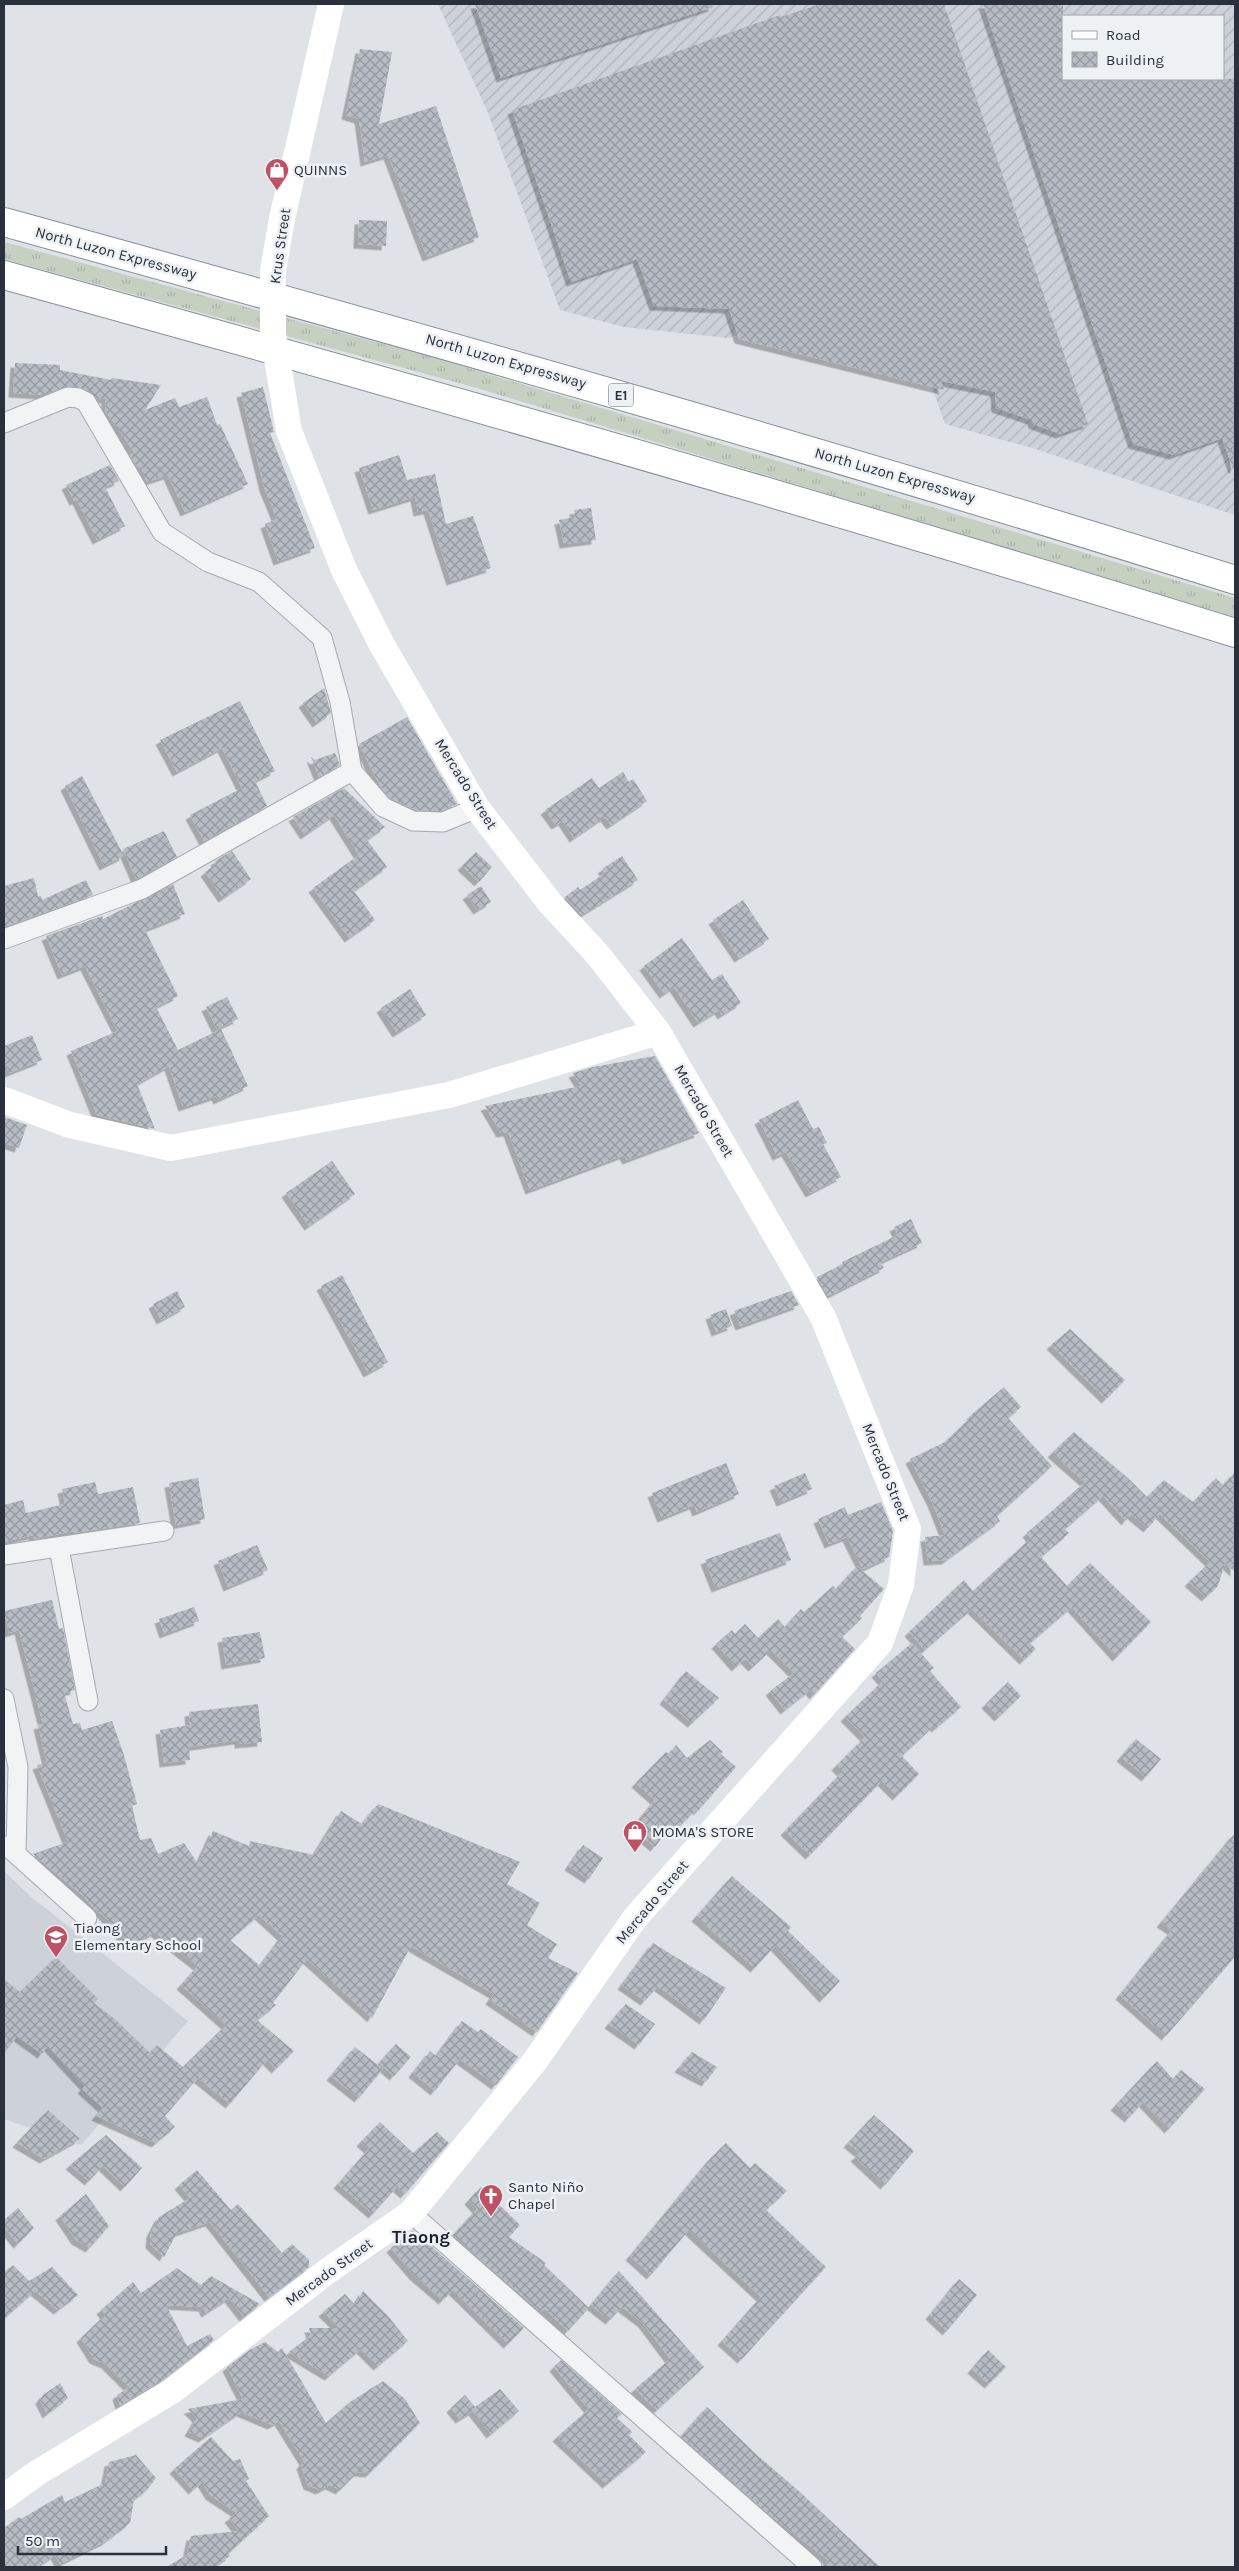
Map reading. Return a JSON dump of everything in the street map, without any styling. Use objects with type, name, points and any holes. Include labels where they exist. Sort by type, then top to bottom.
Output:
[{"type":"highway","name":"North Luzon Expressway","points":[[4,222],[436,341],[956,492],[1235,580]]},
{"type":"highway","points":[[4,275],[429,393],[918,534],[1235,633]]},
{"type":"street","name":"Krus Street","points":[[290,431],[273,334],[273,270],[282,219],[331,4]]},
{"type":"street","points":[[4,424],[68,397],[78,398],[86,402],[162,532],[208,562],[260,582],[322,638],[340,702],[352,770],[383,807],[414,821],[443,822],[477,808]]},
{"type":"street","name":"Mercado Street","points":[[4,2497],[37,2473],[172,2391],[329,2270],[411,2213],[535,2060],[635,1918],[880,1643],[902,1585],[908,1529],[823,1317],[658,1032],[598,955],[550,903],[477,808],[382,645],[344,570],[290,431]]},
{"type":"street","points":[[4,939],[142,889],[352,770]]},
{"type":"street","points":[[4,1100],[70,1126],[170,1148],[449,1095],[658,1032]]},
{"type":"street","points":[[4,1555],[164,1531]]},
{"type":"street","points":[[59,1548],[88,1701]]},
{"type":"street","points":[[4,1699],[18,1768],[10,1849],[87,1918]]},
{"type":"street","points":[[411,2213],[812,2567]]},
{"type":"shaded area","points":[[438,4],[1235,4],[1235,515],[1032,448],[945,424],[896,284],[729,338],[624,327],[560,310],[488,113]]},
{"type":"shaded area","name":"Tiaong Elementary School","points":[[4,1871],[30,1896],[188,2021],[81,2145],[4,2119]]},
{"type":"green space","points":[[4,242],[431,357],[1235,598],[1235,617],[470,386],[4,259]]},
{"type":"building","points":[[475,4],[712,4],[713,7],[501,78]]},
{"type":"building","points":[[820,4],[944,4],[1088,424],[1060,434],[1033,424],[1032,420],[996,408],[995,392],[941,381],[944,390],[739,339],[729,309],[654,306],[637,259],[571,282],[512,110],[780,15],[781,17]]},
{"type":"building","points":[[983,4],[1063,4],[1062,80],[1235,79],[1235,468],[1233,469],[1222,438],[1174,455],[1133,444]]},
{"type":"building","points":[[360,49],[392,52],[379,124],[436,106],[479,237],[427,257],[388,155],[365,162],[359,119],[346,115]]},
{"type":"building","points":[[359,220],[387,221],[386,246],[358,244]]},
{"type":"building","points":[[15,363],[60,365],[60,370],[111,380],[112,378],[161,385],[145,410],[175,398],[179,407],[207,397],[217,425],[220,424],[248,484],[185,512],[168,475],[147,482],[142,470],[140,471],[130,455],[135,453],[105,410],[106,399],[96,398],[83,388],[69,386],[44,395],[13,393]]},
{"type":"building","points":[[263,387],[274,432],[270,433],[315,548],[278,561],[265,524],[277,519],[264,487],[241,393]]},
{"type":"building","points":[[399,455],[407,480],[435,474],[446,524],[473,516],[491,568],[451,581],[428,510],[418,512],[415,497],[373,510],[359,468]]},
{"type":"building","points":[[110,465],[119,481],[105,487],[125,526],[97,540],[77,500],[74,501],[66,485]]},
{"type":"building","points":[[591,508],[596,540],[564,544],[559,520],[575,517],[574,510]]},
{"type":"building","points":[[324,688],[331,713],[317,723],[303,703]]},
{"type":"building","points":[[240,701],[275,771],[255,781],[267,806],[204,841],[190,815],[242,788],[222,748],[177,772],[160,740]]},
{"type":"building","points":[[407,717],[457,804],[441,811],[416,810],[390,798],[380,786],[359,744]]},
{"type":"building","points":[[335,753],[340,765],[319,777],[311,757],[315,760]]},
{"type":"building","points":[[623,772],[629,782],[633,779],[647,801],[611,825],[605,817],[574,838],[563,821],[556,825],[545,810],[592,778],[599,788]]},
{"type":"building","points":[[82,776],[124,856],[104,866],[65,786]]},
{"type":"building","points":[[344,788],[385,827],[367,840],[387,867],[354,891],[375,920],[349,938],[313,888],[359,855],[334,815],[305,835],[293,817]]},
{"type":"building","points":[[164,831],[177,857],[136,879],[123,849]]},
{"type":"building","points":[[232,851],[251,879],[223,898],[205,872],[216,864],[215,861]]},
{"type":"building","points":[[476,852],[492,867],[479,882],[462,866]]},
{"type":"building","points":[[622,856],[638,880],[582,915],[565,897],[578,887],[580,890],[605,873],[602,869]]},
{"type":"building","points":[[34,878],[38,896],[41,896],[42,900],[86,880],[93,895],[4,927],[4,886]]},
{"type":"building","points":[[173,884],[185,914],[145,930],[178,996],[156,1007],[178,1050],[221,1029],[248,1086],[218,1100],[216,1096],[183,1107],[169,1066],[137,1084],[155,1129],[97,1115],[71,1051],[118,1031],[85,966],[62,975],[46,936],[102,916],[103,919]]},
{"type":"building","points":[[481,886],[491,902],[478,910],[467,895]]},
{"type":"building","points":[[743,900],[769,939],[739,958],[713,920]]},
{"type":"building","points":[[682,938],[712,980],[722,974],[741,1003],[722,1015],[719,1010],[698,1023],[674,987],[664,994],[644,966]]},
{"type":"building","points":[[410,989],[426,1015],[397,1033],[381,1008]]},
{"type":"building","points":[[227,997],[238,1019],[217,1029],[206,1007]]},
{"type":"building","points":[[32,1035],[42,1060],[9,1073],[4,1060],[4,1046]]},
{"type":"building","points":[[655,1056],[699,1133],[627,1160],[624,1155],[530,1190],[508,1132],[501,1133],[485,1106],[581,1086],[573,1073],[593,1067]]},
{"type":"building","points":[[798,1100],[813,1129],[819,1127],[827,1143],[823,1144],[841,1177],[810,1193],[786,1152],[777,1156],[759,1120]]},
{"type":"building","points":[[4,1117],[27,1125],[19,1148],[4,1143]]},
{"type":"building","points":[[332,1161],[355,1194],[309,1226],[286,1193]]},
{"type":"building","points":[[911,1219],[922,1243],[881,1262],[884,1268],[828,1296],[817,1277],[843,1264],[842,1262],[898,1235],[894,1227]]},
{"type":"building","points":[[342,1275],[388,1362],[368,1373],[321,1286]]},
{"type":"building","points":[[177,1291],[185,1307],[161,1320],[153,1304]]},
{"type":"building","points":[[791,1291],[799,1305],[740,1326],[734,1311]]},
{"type":"building","points":[[726,1309],[732,1326],[716,1332],[710,1315]]},
{"type":"building","points":[[1070,1329],[1125,1380],[1106,1399],[1051,1345]]},
{"type":"building","points":[[1004,1387],[1021,1407],[1008,1418],[1052,1466],[997,1516],[1000,1521],[946,1560],[928,1561],[925,1537],[945,1535],[932,1502],[910,1459],[945,1442],[971,1415]]},
{"type":"building","points":[[1074,1432],[1147,1497],[1164,1480],[1193,1502],[1216,1478],[1223,1485],[1235,1472],[1235,1572],[1225,1563],[1218,1586],[1206,1597],[1189,1582],[1210,1562],[1160,1514],[1148,1528],[1131,1514],[1126,1521],[1103,1496],[1065,1529],[1069,1533],[1041,1557],[1067,1586],[1090,1563],[1151,1622],[1117,1657],[1072,1607],[1030,1643],[1036,1649],[1024,1660],[972,1609],[925,1650],[909,1632],[964,1580],[973,1591],[1031,1538],[1027,1533],[1085,1482],[1052,1453]]},
{"type":"building","points":[[726,1463],[739,1494],[697,1512],[694,1505],[662,1518],[652,1493]]},
{"type":"building","points":[[805,1473],[812,1489],[781,1502],[774,1486]]},
{"type":"building","points":[[198,1478],[205,1519],[176,1525],[169,1483]]},
{"type":"building","points":[[95,1482],[98,1494],[133,1487],[140,1523],[73,1533],[73,1531],[34,1539],[33,1535],[4,1542],[4,1505],[23,1500],[26,1513],[65,1504],[62,1489]]},
{"type":"building","points":[[881,1502],[893,1531],[889,1557],[863,1569],[847,1537],[829,1544],[818,1519],[845,1507],[848,1515]]},
{"type":"building","points":[[780,1533],[791,1560],[716,1588],[705,1560]]},
{"type":"building","points":[[257,1545],[268,1570],[228,1587],[218,1561]]},
{"type":"building","points":[[857,1566],[884,1589],[860,1616],[862,1618],[842,1637],[855,1649],[814,1695],[810,1690],[785,1710],[770,1691],[794,1673],[771,1650],[753,1667],[745,1659],[736,1667],[716,1644],[732,1630],[735,1634],[745,1624],[758,1638],[778,1619],[785,1627],[801,1609],[804,1612],[833,1586],[836,1589]]},
{"type":"building","points":[[52,1600],[59,1629],[63,1628],[75,1690],[64,1693],[73,1724],[80,1723],[82,1730],[112,1721],[124,1755],[137,1804],[132,1806],[140,1840],[151,1838],[158,1854],[184,1843],[198,1864],[213,1831],[249,1846],[250,1841],[314,1855],[341,1811],[362,1824],[378,1804],[520,1862],[507,1884],[540,1903],[527,1925],[557,1944],[548,1958],[578,1973],[537,2032],[490,2000],[494,1994],[411,1946],[372,2018],[307,1959],[273,2003],[276,2005],[257,2020],[294,2051],[276,2069],[267,2060],[230,2104],[198,2078],[165,2116],[175,2127],[156,2143],[96,2116],[103,2108],[82,2089],[85,2086],[48,2046],[42,2054],[17,2036],[4,2054],[4,1979],[20,1992],[56,1957],[98,1999],[94,2003],[116,2020],[150,2053],[157,2045],[183,2067],[226,2025],[181,1985],[198,1966],[155,1932],[130,1946],[101,1912],[100,1914],[81,1894],[33,1854],[68,1842],[37,1765],[47,1762],[38,1725],[43,1724],[19,1630],[9,1633],[4,1611]],"holes":[[[259,1915],[282,1936],[260,1966],[230,1940]]]},
{"type":"building","points":[[194,1607],[199,1621],[164,1634],[159,1619]]},
{"type":"building","points":[[260,1632],[265,1658],[226,1665],[222,1638]]},
{"type":"building","points":[[912,1643],[934,1668],[930,1671],[961,1707],[936,1728],[934,1726],[902,1756],[919,1774],[897,1796],[882,1781],[810,1855],[785,1831],[842,1772],[836,1766],[865,1737],[845,1717],[883,1681],[876,1673]]},
{"type":"building","points":[[686,1671],[719,1698],[692,1723],[664,1700]]},
{"type":"building","points":[[1008,1682],[1021,1696],[999,1717],[986,1704]]},
{"type":"building","points":[[258,1704],[262,1742],[239,1744],[239,1740],[189,1747],[190,1760],[164,1763],[160,1730],[190,1725],[189,1712]]},
{"type":"building","points":[[1136,1739],[1161,1759],[1146,1777],[1121,1757]]},
{"type":"building","points":[[710,1740],[723,1752],[721,1754],[736,1767],[698,1811],[697,1809],[672,1834],[668,1830],[655,1847],[632,1828],[655,1800],[636,1783],[666,1752],[669,1754],[676,1745],[687,1758]]},
{"type":"building","points":[[1235,1833],[1235,1957],[1166,2036],[1120,1995],[1172,1930],[1161,1923]]},
{"type":"building","points":[[583,1845],[603,1858],[589,1879],[569,1866]]},
{"type":"building","points":[[732,1876],[791,1927],[788,1931],[840,1981],[824,1998],[775,1946],[755,1968],[696,1917]]},
{"type":"building","points":[[653,1943],[726,1988],[704,2020],[658,1986],[645,2001],[622,1985]]},
{"type":"building","points":[[626,2004],[655,2024],[639,2045],[609,2024]]},
{"type":"building","points":[[462,2021],[478,2032],[481,2029],[518,2057],[496,2085],[460,2059],[435,2091],[413,2073],[430,2051],[436,2056]]},
{"type":"building","points":[[396,2044],[411,2057],[394,2076],[379,2063]]},
{"type":"building","points":[[355,2047],[383,2069],[359,2098],[331,2076]]},
{"type":"building","points":[[692,2052],[717,2067],[706,2082],[679,2068]]},
{"type":"building","points":[[1157,2061],[1173,2079],[1181,2070],[1205,2089],[1169,2129],[1143,2102],[1129,2118],[1115,2106]]},
{"type":"building","points":[[48,2110],[80,2139],[44,2159],[17,2143]]},
{"type":"building","points":[[874,2115],[914,2151],[885,2185],[855,2157],[860,2153],[848,2143]]},
{"type":"building","points":[[380,2122],[413,2153],[437,2132],[449,2143],[405,2194],[397,2187],[373,2214],[338,2184],[369,2149],[361,2142]]},
{"type":"building","points":[[106,2135],[142,2168],[125,2187],[103,2166],[89,2181],[70,2165]]},
{"type":"building","points":[[726,2143],[750,2168],[755,2163],[787,2191],[766,2210],[826,2267],[742,2359],[722,2341],[761,2297],[689,2230],[651,2275],[630,2256],[710,2159]]},
{"type":"building","points":[[197,2170],[231,2210],[238,2204],[282,2253],[292,2244],[309,2260],[309,2267],[269,2297],[210,2222],[177,2233],[164,2257],[150,2244],[151,2233],[159,2217],[190,2198],[179,2185]]},
{"type":"building","points":[[481,2187],[520,2225],[509,2237],[546,2263],[544,2265],[589,2308],[568,2331],[545,2309],[541,2312],[453,2235],[477,2209],[469,2200]]},
{"type":"building","points":[[86,2194],[109,2226],[90,2248],[76,2240],[60,2216]]},
{"type":"building","points":[[18,2208],[34,2228],[18,2244],[4,2227],[4,2220]]},
{"type":"building","points":[[413,2230],[524,2328],[508,2344],[453,2290],[443,2300],[414,2275],[391,2248]]},
{"type":"building","points":[[13,2265],[29,2281],[52,2267],[78,2295],[58,2310],[35,2291],[4,2319],[4,2272]]},
{"type":"building","points":[[177,2268],[201,2285],[211,2276],[260,2304],[244,2317],[229,2298],[206,2313],[203,2307],[166,2305],[187,2346],[210,2334],[214,2340],[164,2379],[120,2405],[117,2395],[129,2387],[106,2364],[94,2359],[81,2338],[105,2315],[101,2310],[133,2282],[141,2293]]},
{"type":"building","points":[[619,2271],[704,2367],[657,2410],[635,2389],[670,2359],[643,2323],[622,2307],[610,2320],[591,2305]]},
{"type":"building","points":[[959,2279],[977,2295],[947,2331],[930,2315]]},
{"type":"building","points":[[363,2291],[388,2316],[408,2341],[378,2366],[361,2349],[329,2376],[289,2352],[311,2335],[309,2328],[339,2328],[323,2312],[345,2294],[355,2305]]},
{"type":"building","points":[[265,2342],[278,2352],[282,2348],[326,2423],[350,2402],[383,2381],[405,2399],[420,2423],[370,2473],[358,2472],[340,2490],[330,2485],[320,2490],[308,2485],[301,2465],[304,2461],[279,2421],[272,2425],[241,2412],[203,2438],[189,2432],[197,2418],[188,2409],[243,2399],[227,2367],[251,2349]]},
{"type":"building","points":[[988,2350],[1006,2367],[989,2384],[972,2369]]},
{"type":"building","points":[[561,2360],[622,2414],[617,2418],[632,2432],[629,2435],[646,2452],[607,2484],[557,2437],[589,2409],[554,2367]]},
{"type":"building","points":[[60,2383],[68,2398],[47,2414],[40,2400],[43,2395]]},
{"type":"building","points":[[500,2389],[519,2411],[491,2434],[473,2411],[460,2419],[451,2408],[465,2395],[475,2407]]},
{"type":"building","points":[[707,2407],[880,2567],[823,2567],[828,2560],[770,2515],[681,2436]]},
{"type":"building","points":[[211,2437],[233,2461],[240,2459],[249,2479],[246,2481],[269,2516],[229,2553],[230,2556],[214,2567],[166,2567],[187,2555],[191,2536],[239,2531],[229,2518],[237,2513],[210,2495],[202,2482],[193,2490],[174,2469]]},
{"type":"building","points":[[136,2455],[156,2478],[147,2490],[134,2499],[130,2523],[106,2541],[60,2564],[55,2555],[37,2567],[4,2567],[4,2528],[19,2517],[21,2519],[62,2495],[65,2502],[105,2483],[109,2462]]},
{"type":"place","name":"QUINNS","points":[[277,191]]},
{"type":"place","name":"MOMA'S STORE","points":[[635,1853]]},
{"type":"place","name":"Tiaong Elementary School","points":[[56,1958]]},
{"type":"place","name":"Santo Niño Chapel","points":[[491,2217]]},
{"type":"district","name":"Tiaong","points":[[421,2237]]}]
